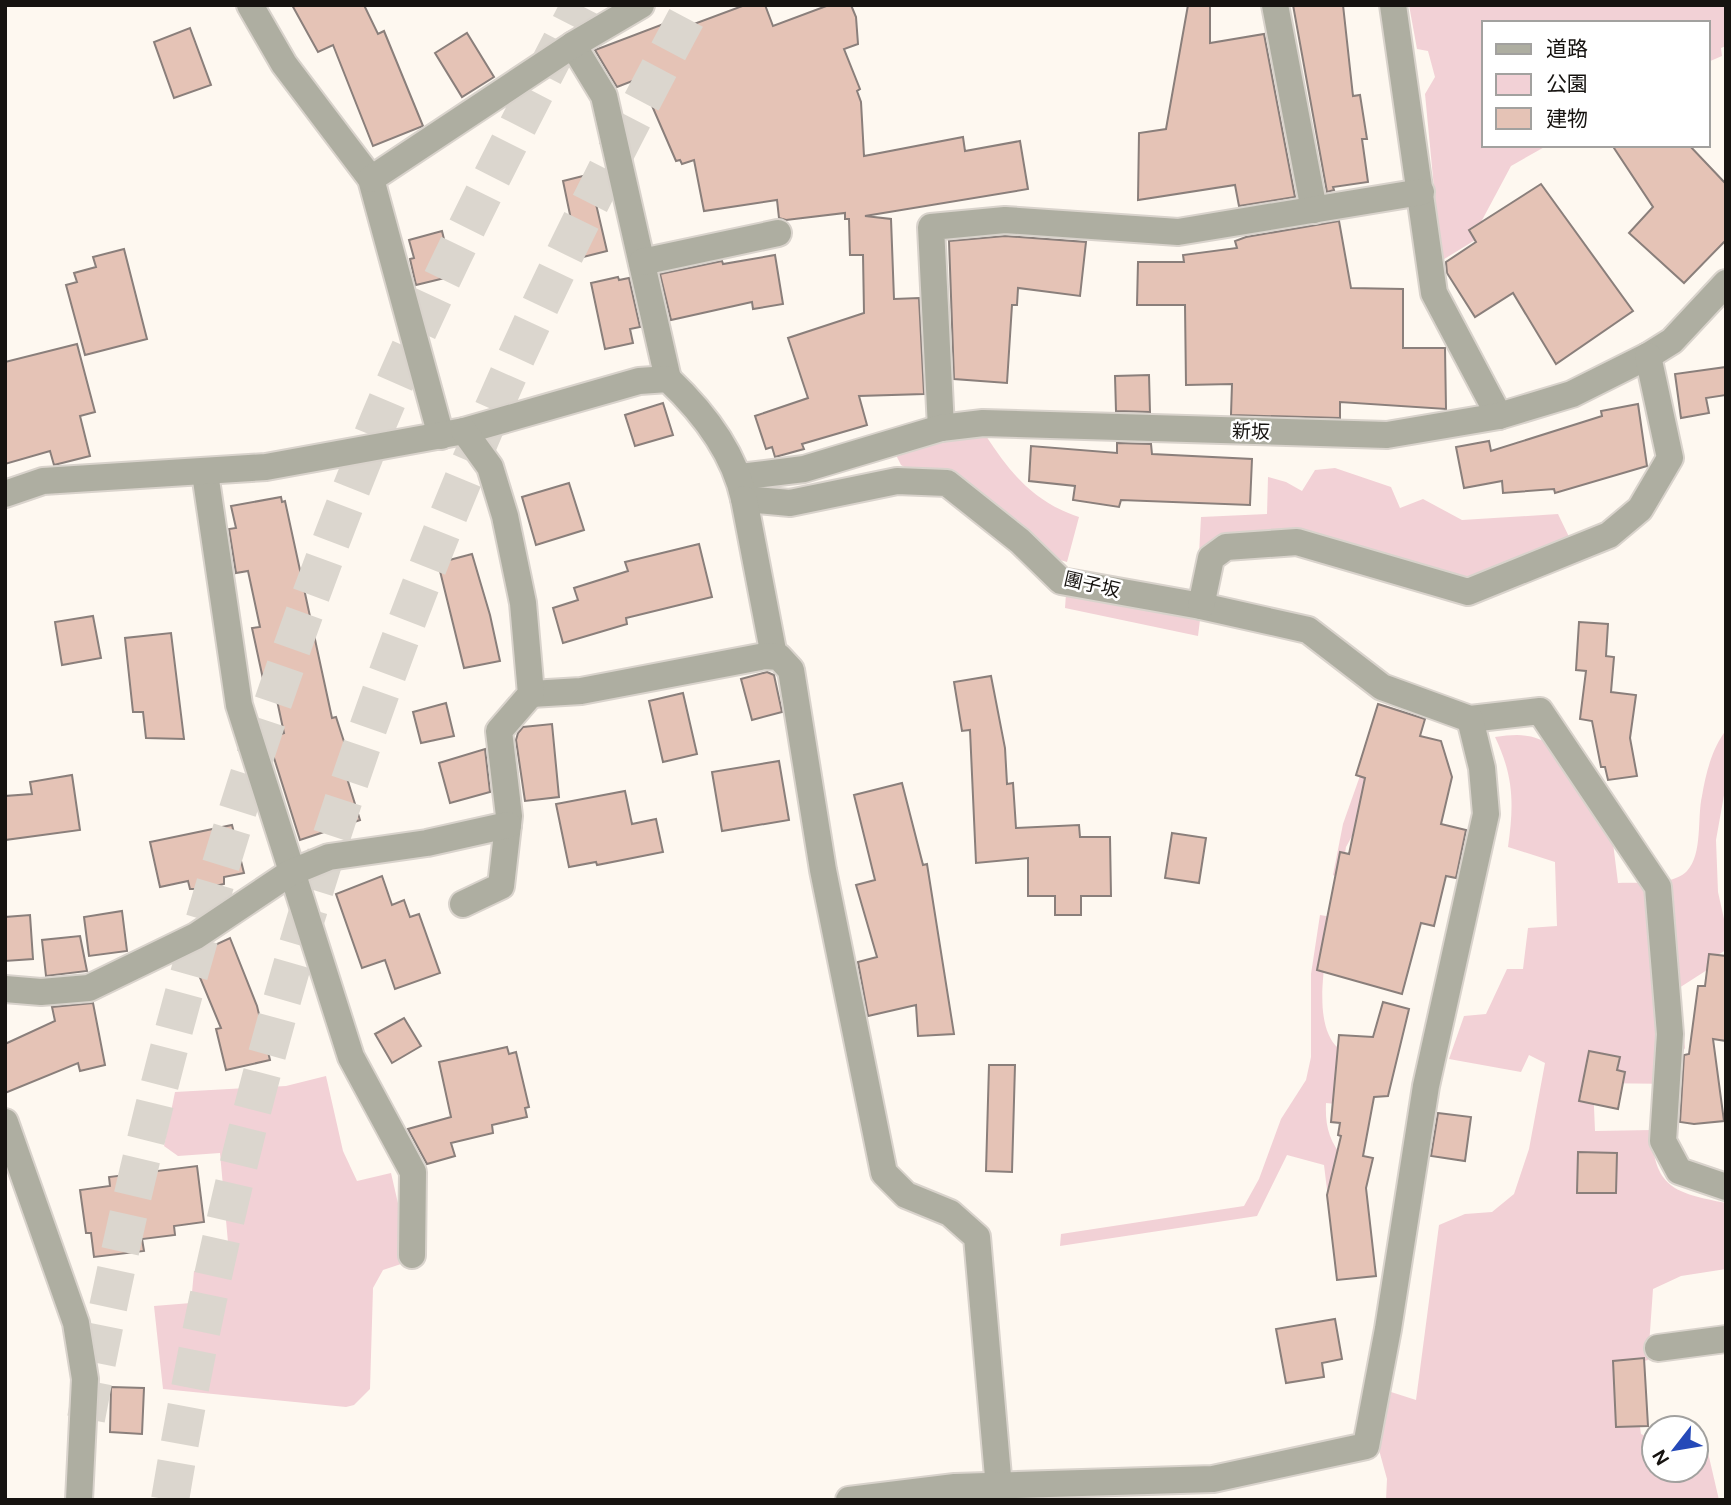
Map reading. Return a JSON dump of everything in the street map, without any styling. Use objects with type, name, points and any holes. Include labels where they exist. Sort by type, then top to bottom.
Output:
[{"type":"street","points":[[250,5],[284,64],[371,178],[452,433],[490,467],[505,516],[523,603],[531,694]]},
{"type":"street","points":[[371,178],[573,45],[641,5]]},
{"type":"street","points":[[1275,5],[1314,209]]},
{"type":"street","points":[[1393,5],[1434,293],[1499,416]]},
{"type":"street","points":[[573,45],[604,96],[668,379],[699,408],[742,488],[774,656]]},
{"type":"street","points":[[941,428],[931,227],[1005,220],[1178,232],[1420,192]]},
{"type":"street","points":[[642,262],[778,233]]},
{"type":"street","name":"新坂","points":[[742,488],[941,428],[983,423],[1387,435],[1499,416],[1572,394],[1648,356],[1672,341],[1726,283]]},
{"type":"street","points":[[1201,606],[1211,558],[1226,547],[1297,542],[1468,592],[1609,535],[1640,509],[1670,458],[1648,356]]},
{"type":"street","points":[[5,494],[43,481],[266,467],[452,433],[639,381],[668,379]]},
{"type":"street","points":[[205,472],[239,705],[290,873],[351,1058],[413,1172],[412,1255]]},
{"type":"street","name":"團子坂","points":[[742,488],[790,503],[897,481],[947,482],[1020,541],[1061,581],[1201,606],[1308,630],[1382,687],[1469,719]]},
{"type":"street","points":[[463,904],[501,886],[508,825],[499,731],[531,694],[581,691],[774,656],[779,657],[791,670],[823,870],[884,1173],[906,1195],[950,1213],[977,1237],[999,1488]]},
{"type":"street","points":[[849,1500],[999,1488],[1213,1479],[1366,1446],[1388,1329],[1426,1086],[1486,814],[1482,768],[1469,719],[1540,711],[1658,887],[1670,1034],[1663,1141],[1679,1171],[1726,1187]]},
{"type":"street","points":[[5,989],[41,992],[89,988],[196,936],[290,873],[329,857],[427,843],[508,825]]},
{"type":"street","points":[[5,1122],[76,1323],[85,1379],[79,1500]]},
{"type":"street","points":[[1658,1348],[1726,1339]]},
{"type":"green space","points":[[1409,5],[1726,5],[1726,46],[1721,48],[1722,56],[1710,61],[1710,21],[1482,21],[1482,147],[1544,147],[1511,166],[1480,224],[1485,234],[1441,261],[1425,94],[1435,77],[1428,51],[1417,49]]},
{"type":"green space","points":[[968,436],[986,436],[1005,463],[1036,495],[1079,517],[1067,562],[1053,558],[901,465],[895,453]]},
{"type":"green space","points":[[1335,468],[1391,487],[1400,508],[1423,499],[1462,520],[1558,514],[1572,543],[1471,588],[1222,538],[1199,554],[1201,517],[1267,514],[1268,477],[1286,482],[1302,491],[1315,470]]},
{"type":"green space","points":[[1066,594],[1200,620],[1198,636],[1065,608]]},
{"type":"green space","points":[[1385,705],[1404,712],[1362,818],[1346,847],[1341,879],[1333,875],[1343,824]]},
{"type":"green space","points":[[1726,730],[1726,784],[1716,840],[1718,892],[1726,928],[1726,950],[1711,959],[1707,970],[1679,988],[1685,1048],[1677,1063],[1675,1084],[1593,1083],[1595,1131],[1652,1130],[1657,1164],[1662,1176],[1670,1184],[1693,1196],[1726,1203],[1726,1269],[1681,1276],[1653,1289],[1648,1360],[1631,1364],[1640,1427],[1640,1484],[1710,1484],[1710,1461],[1719,1500],[1386,1500],[1387,1479],[1379,1450],[1391,1392],[1416,1400],[1439,1225],[1465,1214],[1492,1212],[1514,1194],[1529,1149],[1545,1063],[1529,1055],[1521,1072],[1449,1059],[1464,1016],[1486,1014],[1507,969],[1523,969],[1528,928],[1557,926],[1555,862],[1508,847],[1511,791],[1506,765],[1495,737],[1525,736],[1552,746],[1612,835],[1618,883],[1664,881],[1681,876],[1687,871],[1695,855],[1708,770]]},
{"type":"green space","points":[[1320,915],[1332,917],[1324,967],[1322,1004],[1329,1036],[1338,1048],[1336,1104],[1326,1103],[1326,1119],[1331,1139],[1344,1159],[1329,1206],[1324,1165],[1287,1155],[1257,1216],[1060,1246],[1061,1234],[1244,1206],[1259,1179],[1281,1119],[1306,1080],[1311,1057],[1311,974]]},
{"type":"green space","points":[[326,1076],[343,1151],[357,1181],[391,1173],[400,1212],[401,1264],[383,1270],[373,1288],[370,1389],[354,1405],[346,1407],[163,1389],[154,1306],[191,1303],[194,1271],[231,1276],[220,1153],[178,1156],[164,1146],[175,1092],[286,1086]]},
{"type":"building","points":[[292,5],[364,5],[378,34],[384,31],[423,126],[373,146],[333,45],[318,52]]},
{"type":"building","points":[[745,5],[765,5],[773,26],[829,5],[851,5],[856,17],[858,44],[844,49],[860,89],[857,91],[861,102],[864,156],[963,137],[965,151],[1020,141],[1028,189],[865,216],[891,219],[894,299],[919,298],[924,394],[859,396],[867,425],[802,444],[804,449],[775,457],[772,447],[766,449],[755,416],[808,398],[788,338],[864,313],[863,255],[850,255],[849,219],[845,219],[845,213],[786,220],[779,218],[777,200],[704,211],[694,160],[682,164],[680,160],[676,161],[640,78],[617,87],[595,50],[674,20],[678,30]]},
{"type":"building","points":[[1188,5],[1210,5],[1210,43],[1264,34],[1295,197],[1239,206],[1235,185],[1138,200],[1139,133],[1166,129]]},
{"type":"building","points":[[1293,5],[1343,5],[1353,96],[1360,95],[1367,139],[1362,139],[1368,182],[1333,187],[1334,190],[1327,192]]},
{"type":"building","points":[[190,28],[211,85],[174,98],[154,42]]},
{"type":"building","points":[[467,33],[494,77],[462,97],[435,53]]},
{"type":"building","points":[[1613,147],[1691,147],[1726,184],[1726,240],[1684,283],[1629,233],[1653,207]]},
{"type":"building","points":[[595,173],[602,203],[596,204],[607,251],[579,258],[563,181]]},
{"type":"building","points":[[1541,184],[1633,311],[1556,364],[1513,293],[1475,317],[1447,273],[1446,262],[1476,242],[1469,230]]},
{"type":"building","points":[[1339,221],[1351,288],[1403,289],[1403,348],[1445,348],[1446,409],[1340,402],[1340,418],[1231,415],[1232,384],[1186,385],[1185,305],[1137,305],[1138,262],[1184,262],[1183,255],[1237,248],[1235,241],[1246,237]]},
{"type":"building","points":[[442,231],[453,276],[416,285],[410,259],[414,258],[409,240]]},
{"type":"building","points":[[1005,236],[1086,242],[1080,296],[1018,288],[1017,305],[1012,305],[1007,383],[954,379],[949,241]]},
{"type":"building","points":[[124,249],[147,339],[85,355],[66,285],[77,282],[74,273],[96,267],[93,257]]},
{"type":"building","points":[[775,255],[783,304],[753,309],[752,302],[671,320],[660,274],[722,261],[723,264]]},
{"type":"building","points":[[618,277],[619,280],[629,278],[640,327],[630,329],[633,343],[605,349],[591,283]]},
{"type":"building","points":[[77,344],[95,412],[80,416],[90,456],[54,465],[50,451],[5,464],[5,362]]},
{"type":"building","points":[[1726,367],[1726,395],[1706,398],[1709,413],[1681,418],[1675,374]]},
{"type":"building","points":[[1149,375],[1150,412],[1116,411],[1115,376]]},
{"type":"building","points":[[663,403],[673,435],[635,446],[625,415]]},
{"type":"building","points":[[1638,404],[1647,466],[1555,493],[1554,489],[1503,493],[1502,481],[1464,488],[1456,447],[1489,441],[1491,451],[1602,416],[1601,411]]},
{"type":"building","points":[[1117,443],[1151,444],[1152,454],[1252,459],[1250,505],[1121,500],[1119,507],[1073,500],[1075,486],[1029,481],[1031,446],[1117,453]]},
{"type":"building","points":[[569,483],[584,530],[536,545],[522,497]]},
{"type":"building","points":[[281,497],[282,502],[285,501],[332,718],[336,717],[349,757],[341,759],[360,820],[300,840],[268,739],[284,733],[272,677],[263,679],[252,628],[260,627],[248,571],[236,573],[229,529],[236,528],[231,506]]},
{"type":"building","points":[[699,544],[712,597],[626,618],[627,624],[563,643],[553,608],[578,600],[574,588],[628,571],[625,562]]},
{"type":"building","points":[[472,554],[500,661],[464,668],[438,563]]},
{"type":"building","points":[[93,616],[101,658],[62,665],[55,622]]},
{"type":"building","points":[[1579,622],[1608,624],[1606,656],[1614,657],[1611,692],[1636,695],[1630,738],[1637,776],[1608,780],[1605,767],[1601,767],[1592,721],[1580,719],[1586,671],[1576,670]]},
{"type":"building","points":[[171,633],[184,739],[146,738],[143,712],[133,712],[125,638]]},
{"type":"building","points":[[767,672],[774,675],[782,712],[752,720],[741,679]]},
{"type":"building","points":[[991,676],[1005,748],[1007,784],[1013,783],[1016,828],[1079,825],[1080,837],[1110,837],[1111,896],[1081,896],[1081,915],[1055,915],[1055,896],[1028,896],[1028,858],[976,863],[970,730],[962,731],[954,682]]},
{"type":"building","points":[[683,693],[697,754],[663,762],[649,701]]},
{"type":"building","points":[[446,703],[454,736],[421,743],[413,712]]},
{"type":"building","points":[[1378,704],[1425,719],[1420,736],[1441,741],[1452,777],[1441,824],[1466,830],[1456,878],[1446,876],[1434,926],[1421,923],[1402,994],[1317,970],[1340,852],[1349,854],[1365,778],[1356,775]]},
{"type":"building","points":[[552,724],[559,797],[525,801],[516,740],[518,733],[523,727]]},
{"type":"building","points":[[485,749],[490,792],[450,803],[439,763]]},
{"type":"building","points":[[779,761],[789,820],[722,831],[712,772]]},
{"type":"building","points":[[72,775],[80,830],[5,840],[5,796],[32,794],[30,782]]},
{"type":"building","points":[[902,783],[923,865],[927,864],[954,1034],[918,1036],[916,1005],[868,1016],[858,962],[877,957],[856,885],[875,880],[854,795]]},
{"type":"building","points":[[625,791],[632,824],[656,819],[663,852],[597,865],[596,862],[569,867],[556,804]]},
{"type":"building","points":[[232,825],[244,873],[224,877],[224,884],[202,889],[190,889],[188,881],[160,887],[150,842]]},
{"type":"building","points":[[1172,833],[1206,838],[1199,883],[1165,878]]},
{"type":"building","points":[[382,876],[392,905],[404,900],[410,917],[419,914],[440,973],[395,989],[385,960],[362,968],[336,894]]},
{"type":"building","points":[[122,911],[127,951],[89,956],[84,917]]},
{"type":"building","points":[[30,915],[33,959],[5,961],[5,917]]},
{"type":"building","points":[[80,936],[87,971],[46,976],[42,940]]},
{"type":"building","points":[[230,938],[257,1006],[270,1060],[226,1070],[216,1029],[221,1028],[191,956]]},
{"type":"building","points":[[1709,954],[1726,956],[1726,1041],[1713,1039],[1724,1121],[1694,1124],[1680,1122],[1684,1055],[1689,1054],[1698,986],[1705,986]]},
{"type":"building","points":[[1383,1002],[1409,1009],[1388,1096],[1374,1097],[1363,1156],[1373,1158],[1366,1188],[1376,1276],[1337,1280],[1327,1195],[1341,1136],[1338,1135],[1340,1123],[1331,1122],[1339,1035],[1373,1037]]},
{"type":"building","points":[[93,1003],[105,1065],[80,1071],[78,1063],[5,1093],[5,1044],[55,1021],[52,1007]]},
{"type":"building","points":[[404,1018],[421,1046],[392,1063],[375,1034]]},
{"type":"building","points":[[507,1047],[509,1054],[516,1052],[529,1107],[525,1108],[527,1117],[492,1125],[493,1133],[451,1143],[455,1156],[427,1164],[408,1129],[451,1117],[439,1062]]},
{"type":"building","points":[[1589,1051],[1620,1057],[1617,1070],[1625,1072],[1618,1109],[1579,1101]]},
{"type":"building","points":[[989,1065],[1015,1065],[1012,1172],[986,1171]]},
{"type":"building","points":[[1438,1113],[1471,1117],[1465,1161],[1431,1156]]},
{"type":"building","points":[[1578,1152],[1617,1153],[1616,1193],[1577,1193]]},
{"type":"building","points":[[197,1166],[204,1222],[174,1226],[175,1235],[142,1239],[144,1251],[94,1257],[91,1233],[86,1233],[80,1190],[110,1186],[109,1177]]},
{"type":"building","points":[[1335,1319],[1342,1359],[1322,1363],[1324,1377],[1286,1383],[1276,1329]]},
{"type":"building","points":[[1644,1358],[1647,1414],[1640,1414],[1640,1426],[1616,1427],[1613,1361]]},
{"type":"building","points":[[111,1387],[144,1388],[142,1434],[110,1432]]},
{"type":"tunnel","points":[[86,1419],[140,1164],[172,1037],[245,787],[287,663],[331,541],[425,314],[580,5]]},
{"type":"tunnel","points":[[170,1500],[221,1239],[252,1110],[287,982],[368,728],[414,603],[489,419],[601,180],[693,5]]}]
